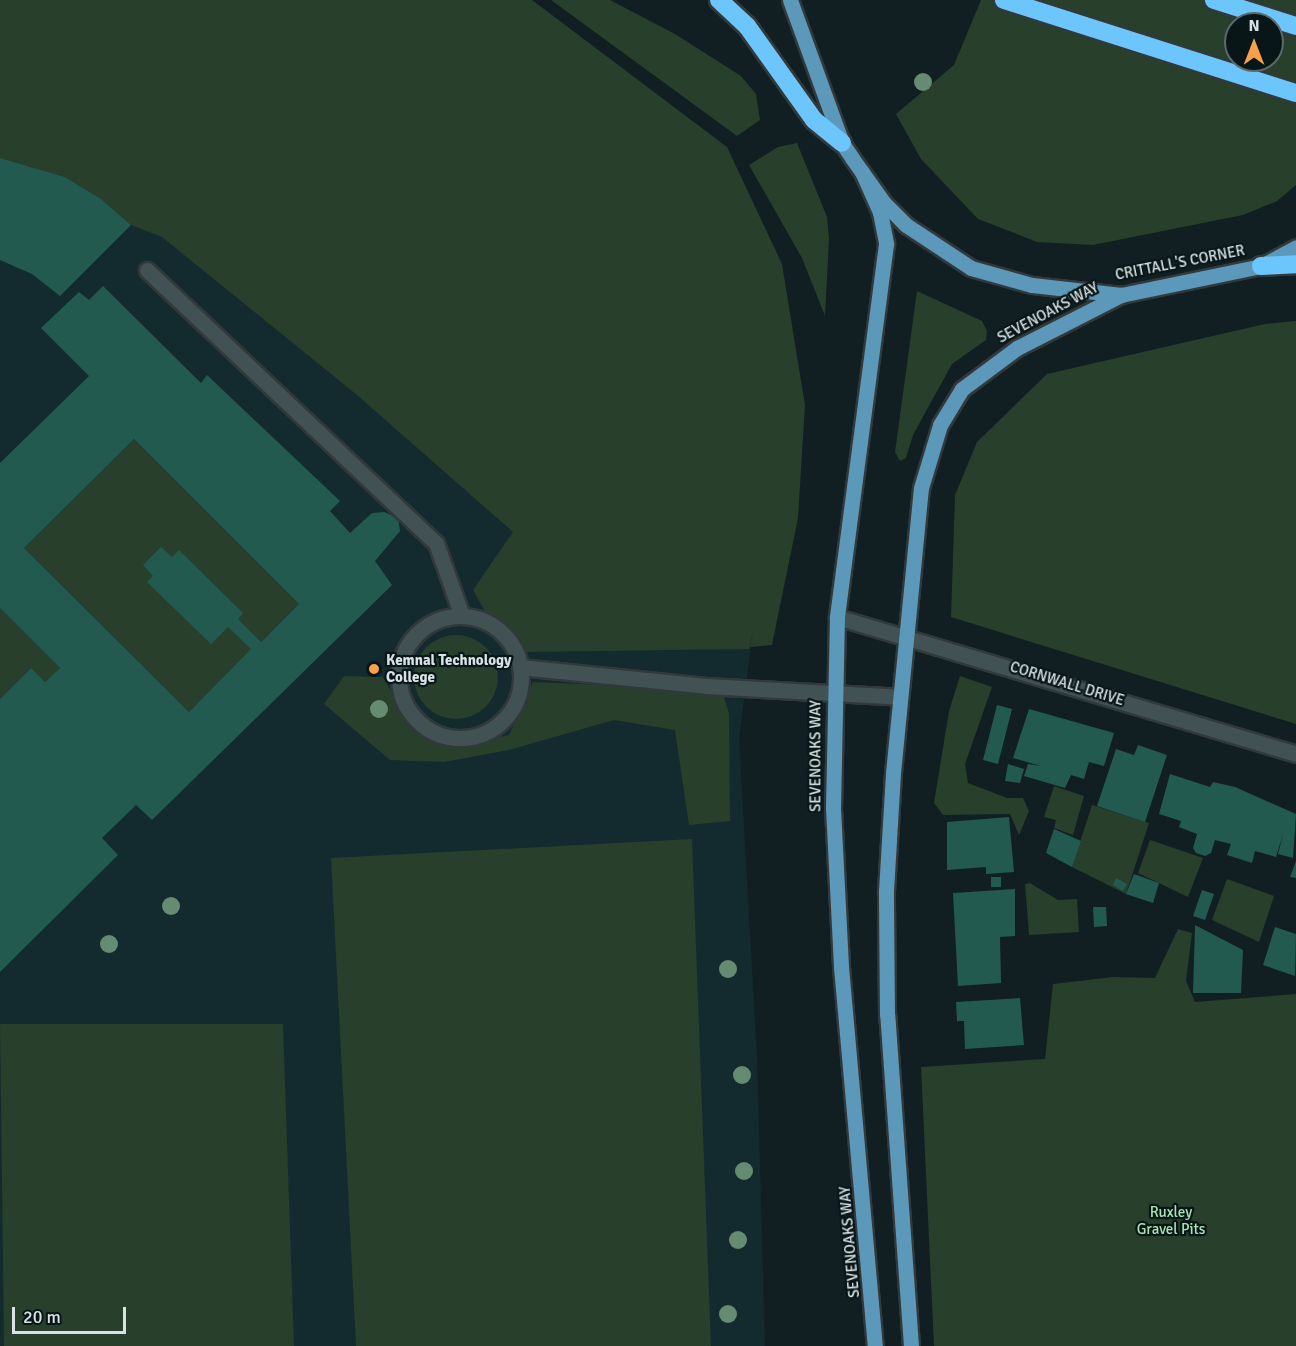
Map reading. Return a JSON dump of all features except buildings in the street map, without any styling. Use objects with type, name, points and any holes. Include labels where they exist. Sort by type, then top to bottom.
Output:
[{"type":"highway","points":[[719,0],[747,26],[814,120],[842,143]]},
{"type":"highway","points":[[1004,0],[1296,93]]},
{"type":"highway","points":[[1214,0],[1296,26]]},
{"type":"highway","points":[[1261,266],[1296,264]]},
{"type":"main road","name":"CRITTALL'S CORNER","points":[[790,0],[842,143],[862,172],[906,225],[971,268],[1032,285],[1121,295],[1261,266],[1296,247]]},
{"type":"main road","name":"SEVENOAKS WAY","points":[[862,172],[880,212],[886,244],[837,617],[833,808],[840,956],[876,1346]]},
{"type":"main road","name":"SEVENOAKS WAY","points":[[911,1346],[886,986],[886,891],[900,697],[921,488],[933,442],[949,408],[962,389],[998,360],[1121,295]]},
{"type":"street","points":[[147,270],[436,543],[462,616]]},
{"type":"street","points":[[462,616],[479,619],[506,637],[520,667],[520,688],[513,707],[500,723],[483,733],[463,738],[443,736],[424,727],[410,712],[401,694],[399,675],[403,654],[412,638],[426,626],[443,618],[462,616]]},
{"type":"street","name":"CORNWALL DRIVE","points":[[837,617],[1296,754]]},
{"type":"street","points":[[520,667],[706,686],[900,697]]},
{"type":"shaded area","name":"Kemnal Technology College","points":[[0,0],[757,600],[739,738],[757,1056],[765,1346],[0,1346]]},
{"type":"green space","points":[[0,0],[532,0],[727,147],[782,264],[805,405],[798,518],[772,645],[750,647],[753,630],[749,649],[525,652],[506,627],[487,615],[473,590],[513,532],[357,395],[162,237],[131,225],[101,199],[65,177],[0,158]]},
{"type":"green space","points":[[551,0],[610,0],[675,34],[741,76],[756,94],[760,120],[737,136]]},
{"type":"green space","points":[[981,0],[1296,0],[1296,185],[1277,201],[1243,215],[1093,245],[1037,242],[978,219],[921,159],[896,114],[954,65]]},
{"type":"green space","points":[[797,143],[827,217],[829,239],[825,316],[802,258],[749,165],[778,147]]},
{"type":"green space","points":[[917,291],[982,321],[987,331],[986,340],[952,364],[913,435],[906,458],[900,461],[895,452]]},
{"type":"green space","points":[[1296,321],[1296,724],[951,617],[955,495],[977,442],[1047,374],[1265,324]]},
{"type":"green space","points":[[134,439],[299,604],[189,712],[24,548]]},
{"type":"green space","points":[[0,608],[60,668],[45,682],[31,668],[0,699]]},
{"type":"green space","points":[[456,635],[472,638],[486,647],[495,661],[498,677],[495,693],[486,707],[472,716],[456,719],[440,716],[426,707],[417,693],[414,677],[417,661],[426,647],[440,638]]},
{"type":"green space","points":[[344,676],[383,677],[413,728],[461,745],[509,735],[533,682],[722,690],[729,714],[730,821],[689,825],[675,730],[614,720],[509,750],[444,762],[390,760],[324,704]]},
{"type":"green space","points":[[960,676],[992,687],[965,764],[968,783],[1007,798],[1023,798],[1029,811],[1019,835],[1010,814],[943,815],[934,803],[949,711]]},
{"type":"green space","points":[[1054,786],[1084,796],[1073,835],[1054,828],[1056,820],[1044,817]]},
{"type":"green space","points":[[1092,805],[1149,823],[1126,894],[1072,867]]},
{"type":"green space","points":[[692,839],[711,1346],[356,1346],[331,858]]},
{"type":"green space","points":[[1150,840],[1203,858],[1188,897],[1138,873]]},
{"type":"green space","points":[[1227,879],[1274,896],[1259,942],[1212,920]]},
{"type":"green space","points":[[1030,883],[1058,900],[1077,899],[1079,932],[1029,935],[1025,884]]},
{"type":"green space","name":"Ruxley Gravel Pits","points":[[1178,929],[1192,933],[1186,981],[1195,1002],[1296,994],[1296,1346],[934,1346],[921,1067],[1045,1059],[1053,984],[1113,977],[1155,978]]},
{"type":"green space","points":[[0,1024],[283,1024],[294,1346],[4,1346]]},
{"type":"place","name":"Kemnal Technology College","points":[[374,669]]}]
